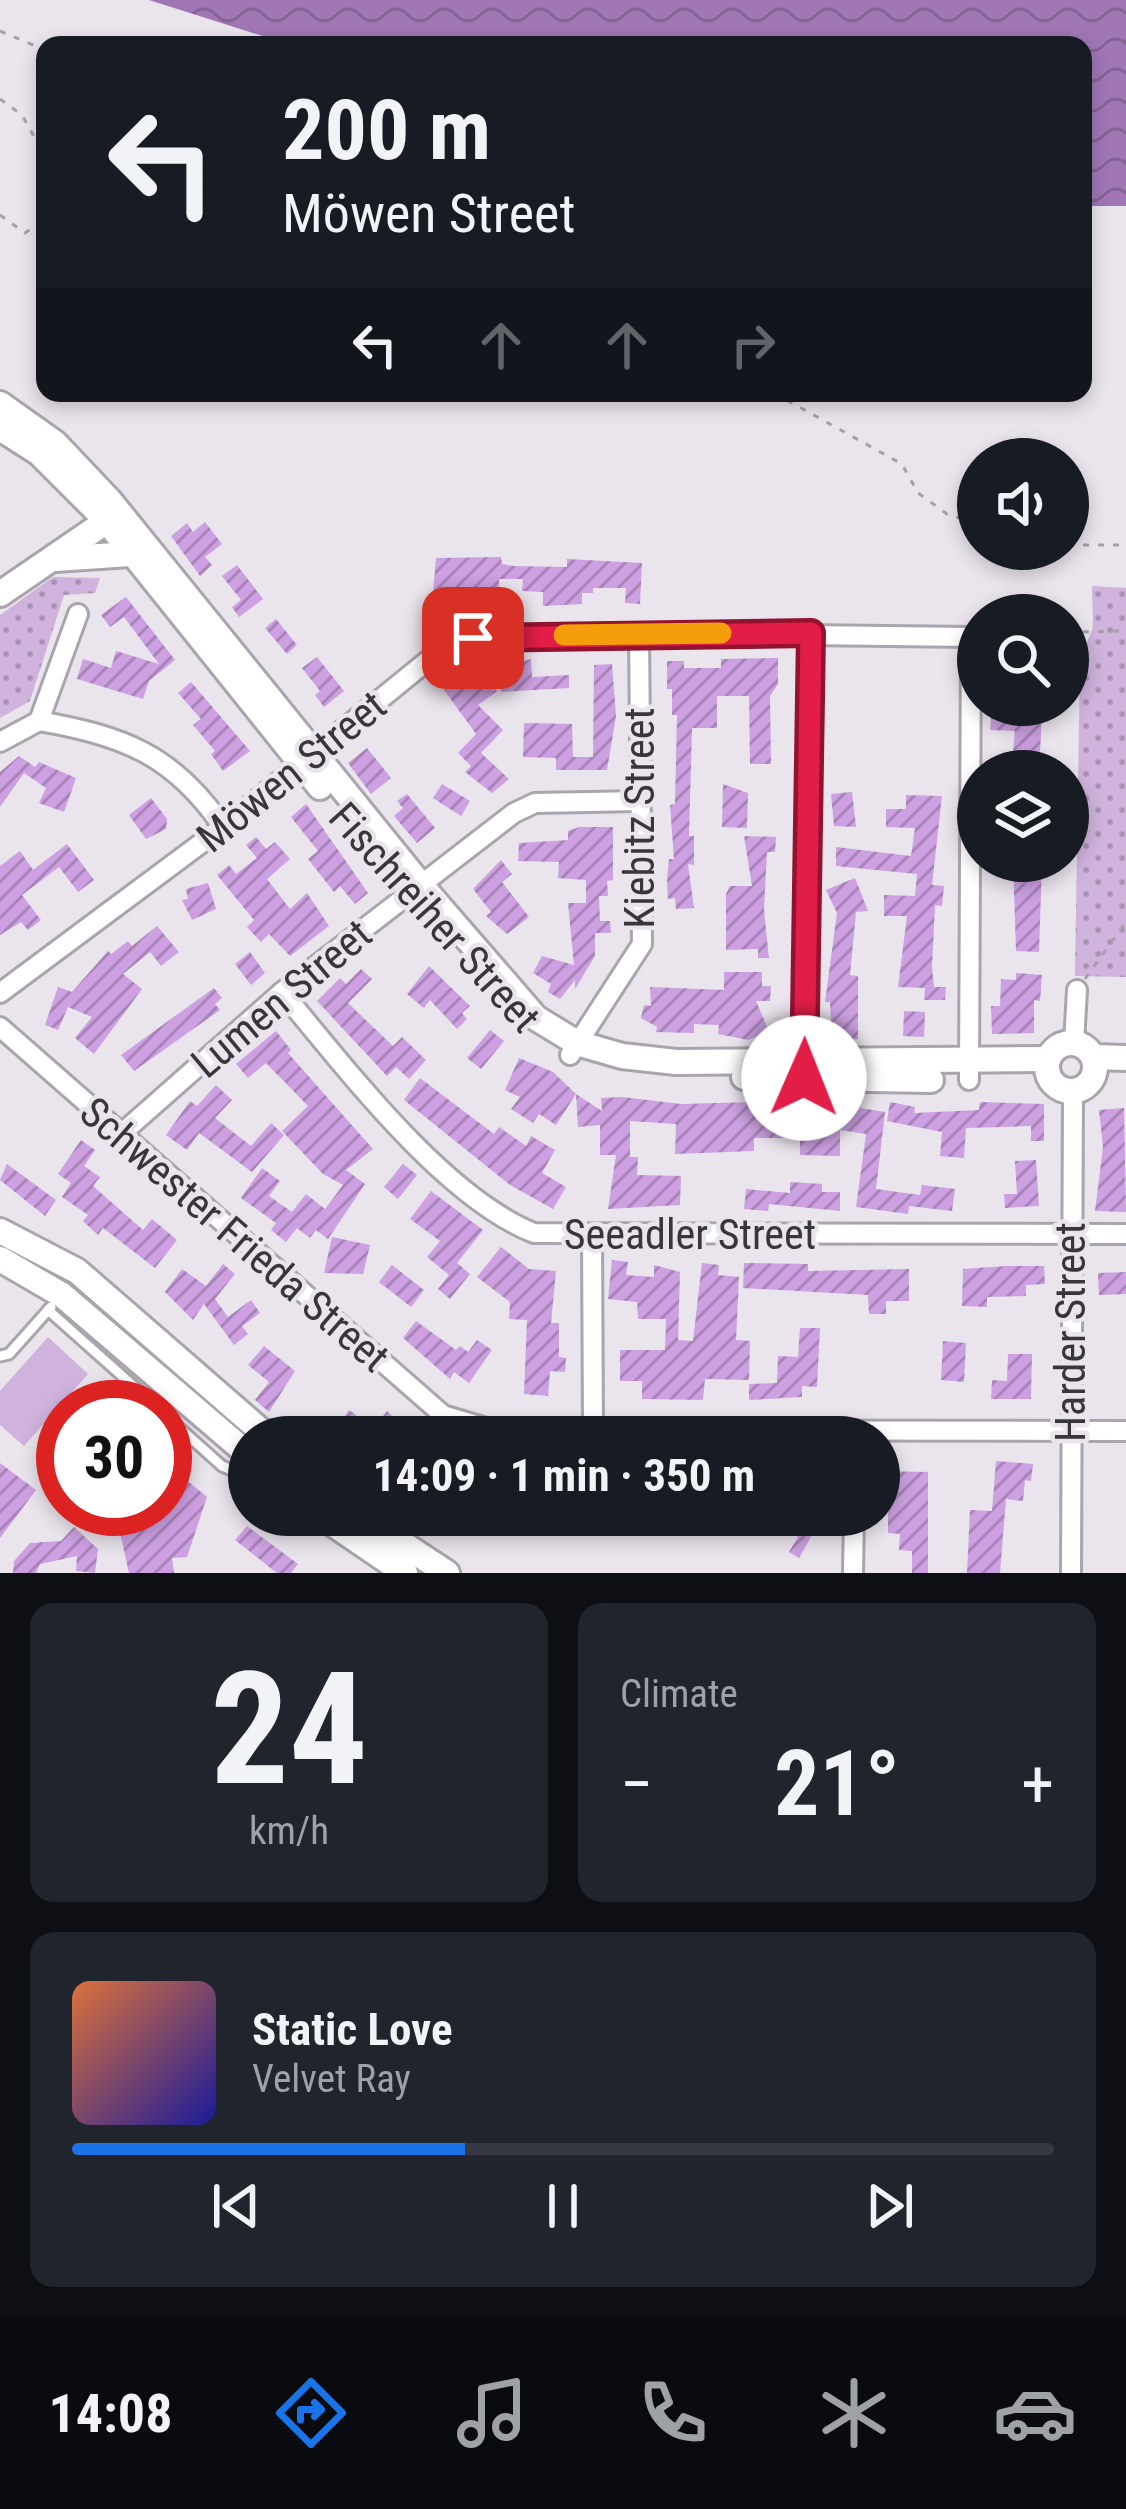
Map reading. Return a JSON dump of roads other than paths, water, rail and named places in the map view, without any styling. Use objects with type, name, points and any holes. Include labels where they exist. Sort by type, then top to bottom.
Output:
[{"type":"street","points":[[0,404],[56,442],[107,510]]},
{"type":"street","points":[[0,428],[39,453],[107,510]]},
{"type":"street","points":[[0,594],[107,510]]},
{"type":"street","points":[[0,575],[107,510]]},
{"type":"street","name":"Fischreiher Street","points":[[107,510],[130,554],[307,759]]},
{"type":"street","name":"Fischreiher Street","points":[[107,510],[413,888],[527,1009],[573,1049],[676,1062],[804,1069],[969,1072],[1048,1067]]},
{"type":"street","points":[[35,565],[74,554],[130,554]]},
{"type":"street","points":[[39,722],[78,614]]},
{"type":"street","name":"Möwen Street","points":[[0,993],[223,827],[442,650],[457,644],[639,633],[971,637],[969,1072]]},
{"type":"street","name":"Kiebitz Street","points":[[573,1049],[642,944],[639,633]]},
{"type":"street","points":[[804,1069],[811,633]]},
{"type":"street","points":[[0,742],[39,722],[82,729],[153,755],[200,793],[223,827]]},
{"type":"street","name":"Lumen Street","points":[[121,1134],[282,992],[413,888],[536,803],[640,801]]},
{"type":"street","points":[[1077,990],[1087,1058],[1086,1086],[1072,1091],[1055,1085],[1048,1067],[1055,1048],[1087,1058],[1126,1075]]},
{"type":"street","name":"Seeadler Street","points":[[282,992],[384,1112],[497,1213],[534,1233],[1126,1234]]},
{"type":"street","name":"Schwester Frieda Street","points":[[0,1027],[446,1416]]},
{"type":"street","points":[[1087,1058],[1126,1058]]},
{"type":"street","name":"Harder Street","points":[[1072,1091],[1072,1573]]},
{"type":"street","points":[[0,1231],[77,1271],[244,1416]]},
{"type":"street","points":[[592,1236],[593,1416]]},
{"type":"street","points":[[0,1258],[228,1438]]},
{"type":"street","name":"Schwester Frieda Street","points":[[900,1432],[1126,1432]]},
{"type":"street","points":[[360,1536],[425,1570]]},
{"type":"street","points":[[384,1536],[425,1570]]},
{"type":"street","points":[[853,1573],[854,1536]]},
{"type":"lane","points":[[0,1356],[9,1354],[77,1271]]},
{"type":"lane","points":[[55,1302],[131,1380]]},
{"type":"lane","points":[[192,1439],[228,1468]]},
{"type":"water","points":[[149,0],[1126,0],[1126,206],[1092,206],[1092,36],[263,36]]}]
